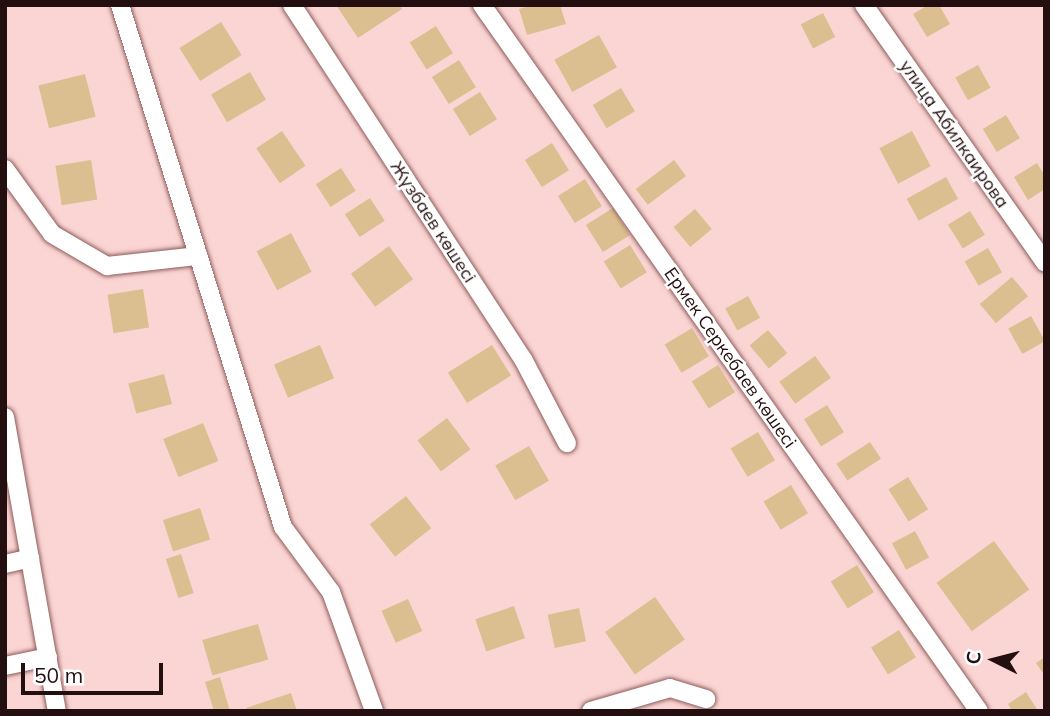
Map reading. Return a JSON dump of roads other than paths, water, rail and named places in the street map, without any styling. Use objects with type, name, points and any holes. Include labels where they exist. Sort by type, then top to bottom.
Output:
[{"type":"street","points":[[120,5],[283,527],[331,592],[374,711]]},
{"type":"street","name":"Жүзбаев көшесі","points":[[292,5],[523,359],[568,443]]},
{"type":"street","name":"Ермек Серкебаев көшесі","points":[[482,5],[979,711]]},
{"type":"street","name":"улица Абилкаирова","points":[[864,5],[1045,263]]},
{"type":"street","points":[[5,169],[52,234],[107,266],[198,256]]},
{"type":"street","points":[[5,417],[8,449],[57,711]]},
{"type":"street","points":[[5,564],[30,558]]},
{"type":"street","points":[[5,666],[48,657]]},
{"type":"street","points":[[591,711],[670,688],[706,699]]}]
